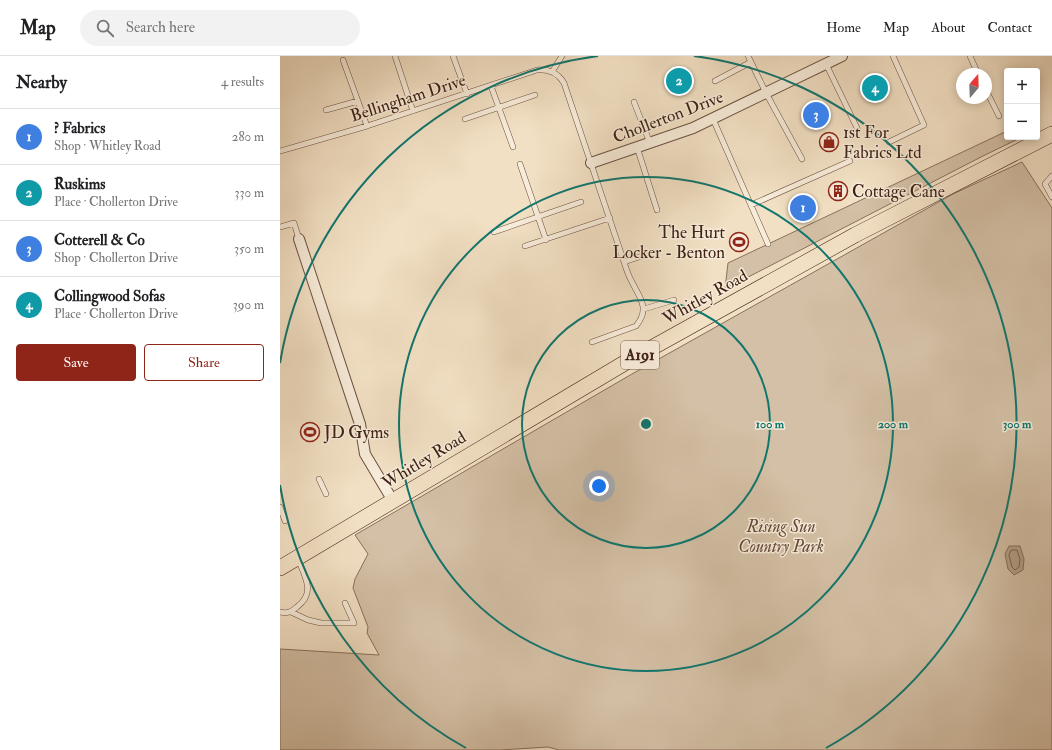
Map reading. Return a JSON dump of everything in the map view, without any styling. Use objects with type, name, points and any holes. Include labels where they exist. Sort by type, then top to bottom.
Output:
[{"type":"main road","name":"Whitley Road","points":[[280,568],[657,345],[855,235],[1052,134]]},
{"type":"street","name":"Chollerton Drive","points":[[591,163],[693,128],[842,56]]},
{"type":"street","points":[[299,239],[360,424],[365,454],[393,501]]},
{"type":"lane","points":[[395,56],[414,111]]},
{"type":"lane","points":[[453,56],[467,94]]},
{"type":"lane","points":[[562,56],[552,72],[564,83],[630,279],[641,298],[644,308],[641,321],[636,326],[592,342]]},
{"type":"lane","points":[[748,56],[766,93],[802,159]]},
{"type":"lane","points":[[889,142],[924,125],[893,56]]},
{"type":"lane","points":[[970,56],[975,68]]},
{"type":"lane","points":[[343,60],[367,126]]},
{"type":"lane","points":[[715,81],[751,62]]},
{"type":"lane","points":[[826,64],[858,130]]},
{"type":"lane","name":"Bellingham Drive","points":[[280,151],[367,126],[537,70],[552,72]]},
{"type":"lane","points":[[491,86],[513,147]]},
{"type":"lane","points":[[465,119],[535,95]]},
{"type":"lane","points":[[326,110],[358,101]]},
{"type":"lane","points":[[634,102],[650,143]]},
{"type":"lane","points":[[992,102],[999,116]]},
{"type":"lane","points":[[713,119],[768,244]]},
{"type":"lane","points":[[637,147],[657,210]]},
{"type":"lane","points":[[751,205],[850,161]]},
{"type":"lane","points":[[520,164],[546,240]]},
{"type":"lane","points":[[1052,176],[1045,184],[1052,197]]},
{"type":"lane","points":[[494,232],[581,202]]},
{"type":"lane","points":[[525,246],[610,218]]},
{"type":"lane","points":[[280,227],[294,223],[299,239]]},
{"type":"lane","points":[[624,262],[645,256]]},
{"type":"lane","points":[[644,308],[674,300]]},
{"type":"lane","points":[[319,479],[326,494]]},
{"type":"lane","points":[[280,507],[285,521]]},
{"type":"lane","points":[[291,612],[304,600],[308,592],[306,578],[297,558]]},
{"type":"lane","points":[[280,612],[291,612],[308,620],[321,623],[354,623],[346,602]]},
{"type":"green space","points":[[1004,132],[1004,140],[1016,140],[725,289],[728,263]]},
{"type":"green space","name":"Rising Sun Country Park","points":[[1022,162],[1052,208],[1052,750],[559,750],[548,747],[500,750],[280,750],[280,649],[379,655],[367,633],[368,627],[353,588],[355,579],[368,554],[355,535],[632,374],[953,194]]},
{"type":"water","points":[[1009,546],[1020,546],[1024,559],[1023,570],[1014,575],[1008,569],[1005,554]]},
{"type":"place","name":"Ruskims","points":[[679,81]]},
{"type":"place","name":"Collingwood Sofas","points":[[875,88]]},
{"type":"place","name":"Cotterell & Co","points":[[816,115]]},
{"type":"place","name":"1st For Fabrics Ltd","points":[[829,142]]},
{"type":"place","name":"Cottage Cane","points":[[838,191]]},
{"type":"place","name":"? Fabrics","points":[[803,208]]},
{"type":"place","name":"The Hurt Locker - Benton","points":[[739,242]]},
{"type":"place","name":"JD Gyms","points":[[310,432]]}]
